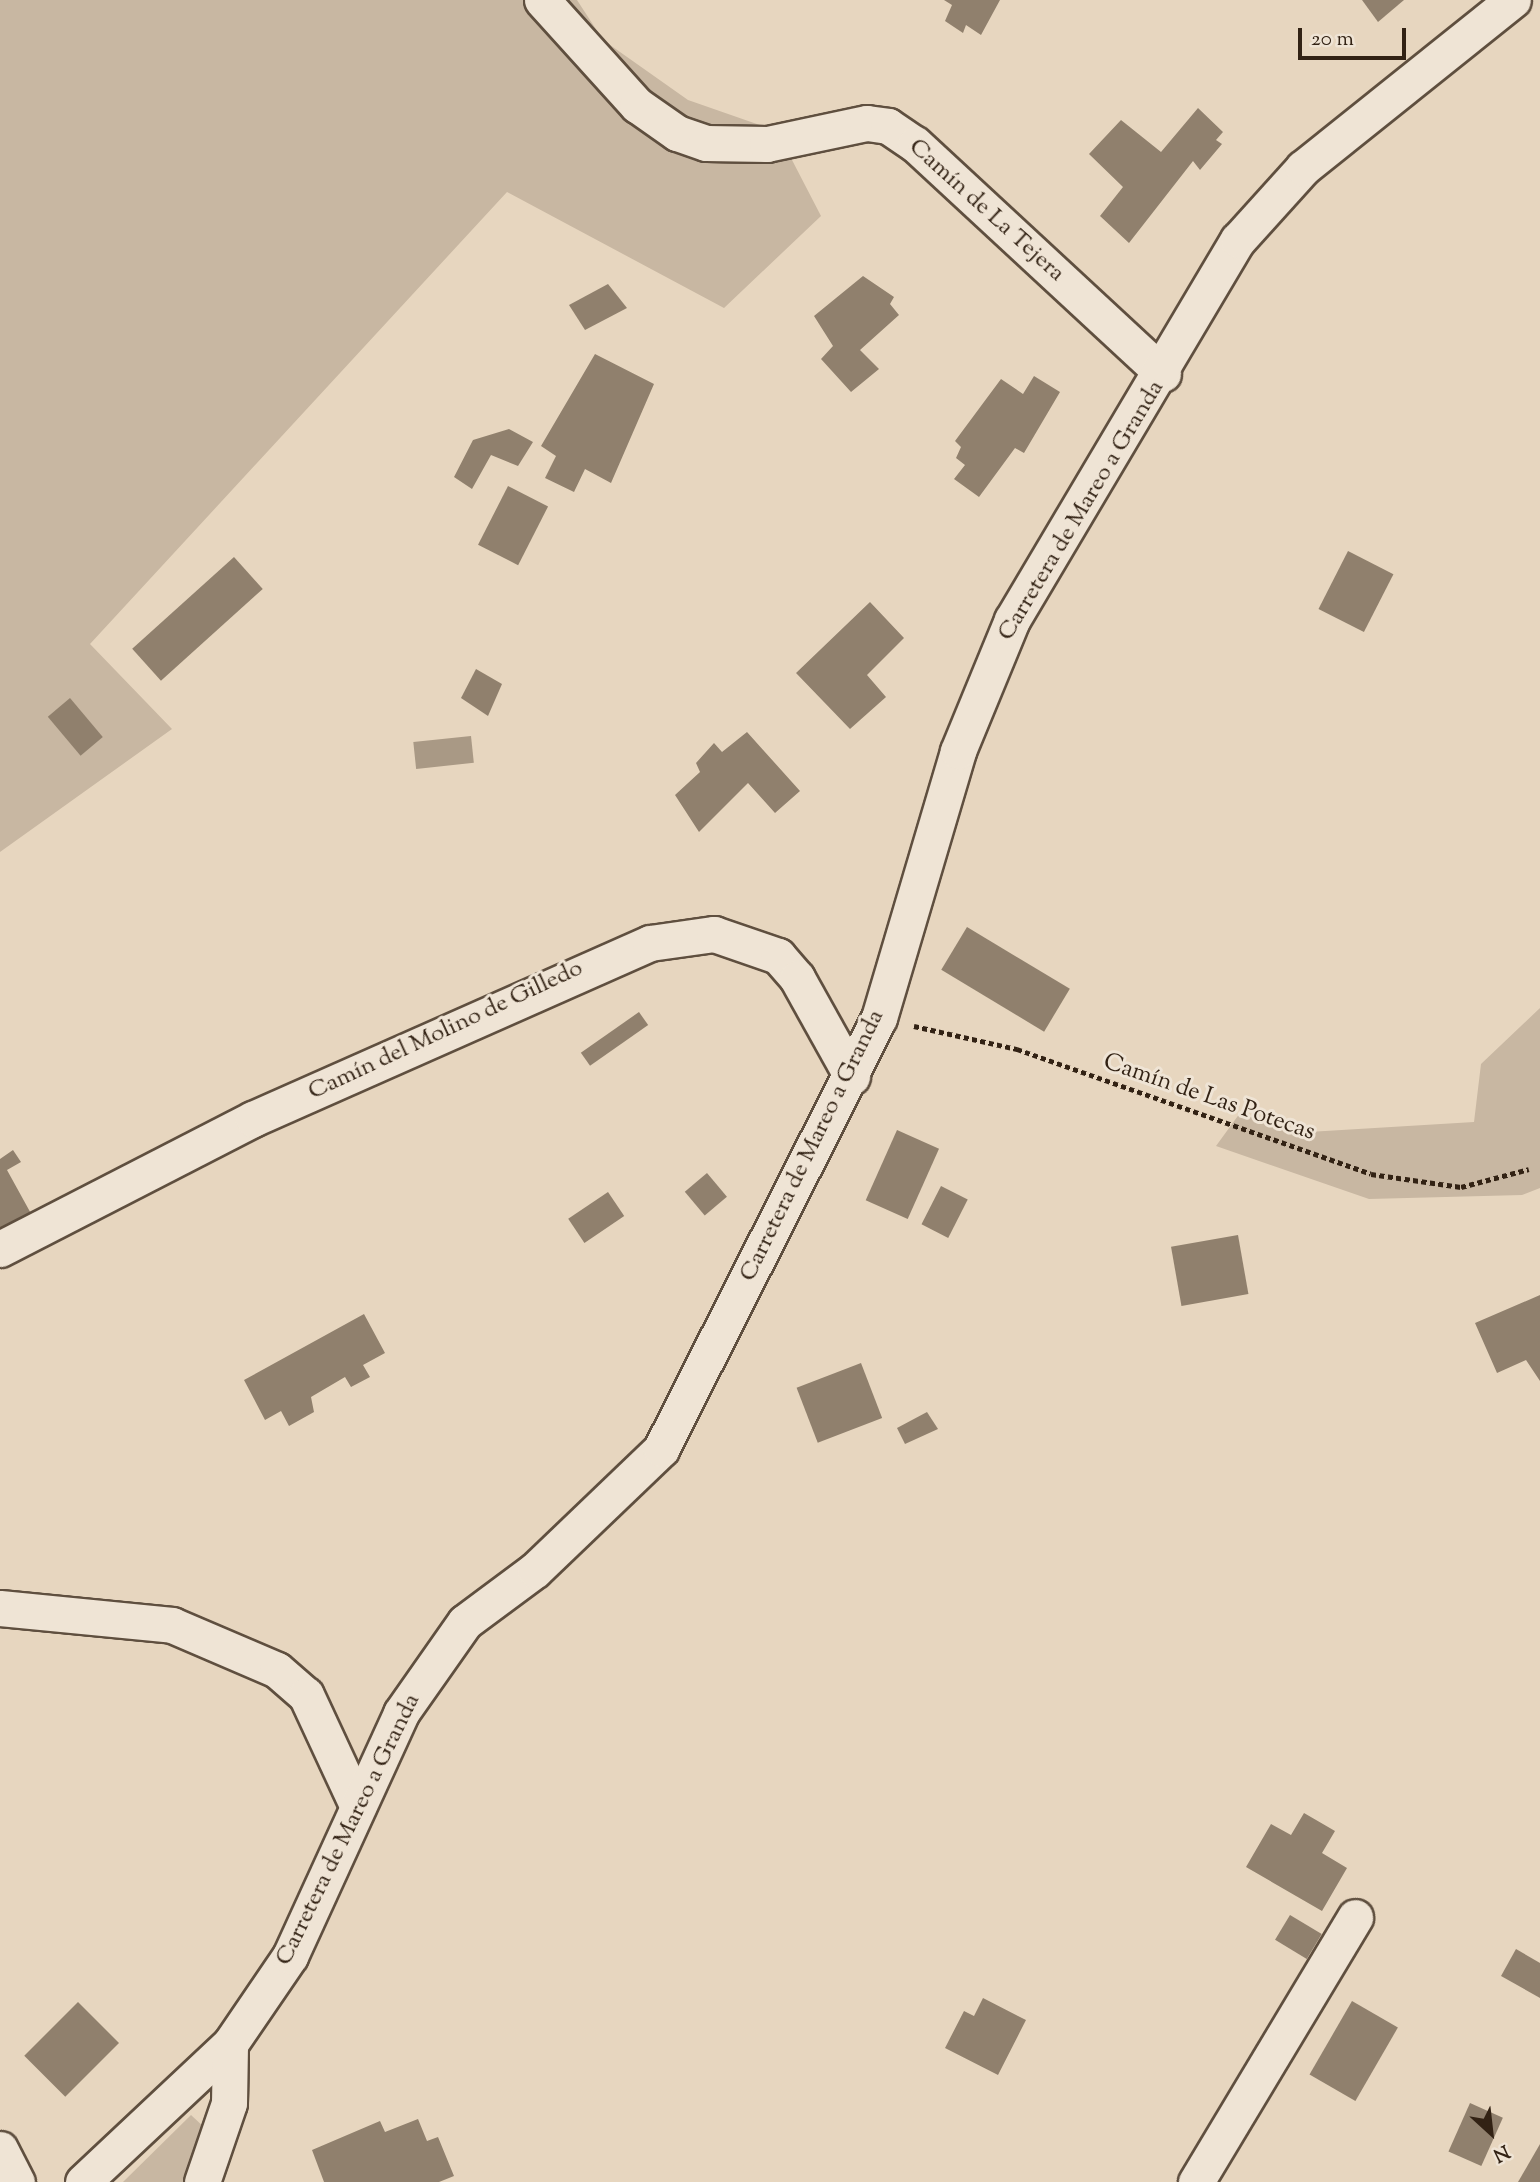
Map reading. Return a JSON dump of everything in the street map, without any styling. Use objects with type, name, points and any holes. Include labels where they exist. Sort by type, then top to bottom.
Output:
[{"type":"street","name":"Camín de La Tejera","points":[[542,0],[637,105],[677,133],[706,143],[767,144],[867,123],[888,126],[915,144],[1163,374]]},
{"type":"street","name":"Carretera de Mareo a Granda","points":[[83,2182],[230,2044],[290,1956],[401,1713],[465,1622],[535,1570],[661,1448],[852,1077],[879,1018],[958,751],[1012,620],[1163,374],[1238,240],[1303,168],[1513,0]]},
{"type":"street","name":"Camín del Molino de Gilledo","points":[[0,1249],[253,1119],[650,943],[714,934],[778,956],[797,978],[852,1077]]},
{"type":"street","points":[[0,1608],[172,1625],[277,1670],[306,1695],[358,1808]]},
{"type":"street","points":[[1196,2182],[1355,1917]]},
{"type":"street","points":[[202,2182],[229,2103],[230,2044]]},
{"type":"street","points":[[0,2149],[17,2182]]},
{"type":"path","name":"Camín de Las Potecas","points":[[879,1018],[1017,1049],[1371,1174],[1461,1187],[1529,1169]]},
{"type":"shaded area","points":[[0,0],[577,0],[603,40],[688,100],[777,131],[821,216],[724,308],[507,192],[90,644],[172,729],[0,852]]},
{"type":"shaded area","points":[[471,736],[474,763],[416,769],[413,742]]},
{"type":"shaded area","points":[[1540,1008],[1540,1188],[1522,1195],[1369,1199],[1216,1146],[1240,1113],[1292,1133],[1474,1122],[1481,1064]]},
{"type":"shaded area","points":[[191,2115],[206,2129],[189,2182],[123,2182]]},
{"type":"building","points":[[944,0],[1000,0],[981,35],[966,25],[963,33],[945,21],[952,5]]},
{"type":"building","points":[[1362,0],[1404,0],[1378,22]]},
{"type":"building","points":[[1198,108],[1223,132],[1216,140],[1222,144],[1200,170],[1193,161],[1129,243],[1100,216],[1123,187],[1089,154],[1121,120],[1161,152]]},
{"type":"building","points":[[863,276],[894,297],[890,304],[899,315],[860,350],[879,369],[851,392],[821,359],[833,346],[814,316]]},
{"type":"building","points":[[608,284],[627,308],[585,330],[569,305]]},
{"type":"building","points":[[595,354],[654,384],[611,483],[585,469],[574,492],[545,478],[556,456],[541,446]]},
{"type":"building","points":[[1034,376],[1060,392],[1024,453],[1015,448],[979,497],[954,479],[965,465],[956,458],[961,447],[955,441],[1001,379],[1023,394]]},
{"type":"building","points":[[509,429],[533,442],[518,466],[491,455],[472,489],[454,477],[473,440]]},
{"type":"building","points":[[508,486],[548,506],[518,565],[478,545]]},
{"type":"building","points":[[1348,551],[1393,574],[1364,632],[1318,609]]},
{"type":"building","points":[[234,557],[263,589],[161,681],[132,649]]},
{"type":"building","points":[[870,602],[904,638],[867,675],[886,697],[850,729],[796,673]]},
{"type":"building","points":[[476,669],[502,684],[488,716],[461,698]]},
{"type":"building","points":[[70,698],[103,737],[81,756],[48,717]]},
{"type":"building","points":[[747,732],[800,791],[775,813],[748,783],[699,832],[675,795],[700,772],[696,763],[714,743],[722,752]]},
{"type":"building","points":[[967,927],[1070,989],[1044,1032],[941,970]]},
{"type":"building","points":[[639,1012],[648,1025],[590,1066],[581,1053]]},
{"type":"building","points":[[897,1130],[939,1149],[908,1219],[866,1200]]},
{"type":"building","points":[[13,1150],[21,1162],[7,1170],[34,1219],[0,1235],[0,1159]]},
{"type":"building","points":[[707,1173],[727,1197],[705,1215],[685,1192]]},
{"type":"building","points":[[941,1186],[968,1200],[948,1238],[921,1224]]},
{"type":"building","points":[[608,1192],[624,1216],[584,1243],[568,1219]]},
{"type":"building","points":[[1238,1235],[1248,1294],[1181,1306],[1171,1247]]},
{"type":"building","points":[[1540,1295],[1540,1381],[1526,1360],[1497,1373],[1475,1323]]},
{"type":"building","points":[[364,1314],[385,1353],[363,1365],[370,1377],[351,1387],[345,1377],[311,1397],[314,1412],[289,1426],[281,1411],[265,1420],[244,1380]]},
{"type":"building","points":[[861,1363],[882,1418],[818,1443],[797,1388]]},
{"type":"building","points":[[927,1412],[938,1429],[905,1444],[897,1428]]},
{"type":"building","points":[[1304,1813],[1335,1831],[1322,1853],[1347,1868],[1322,1911],[1246,1867],[1271,1824],[1291,1835]]},
{"type":"building","points":[[1290,1915],[1322,1934],[1307,1959],[1275,1940]]},
{"type":"building","points":[[1516,1949],[1540,1963],[1540,1998],[1501,1976]]},
{"type":"building","points":[[983,1998],[1026,2020],[998,2075],[945,2048],[964,2011],[974,2016]]},
{"type":"building","points":[[1352,2001],[1398,2027],[1355,2101],[1310,2075]]},
{"type":"building","points":[[78,2002],[119,2043],[65,2097],[24,2056]]},
{"type":"building","points":[[1470,2103],[1503,2118],[1481,2166],[1448,2151]]},
{"type":"building","points":[[418,2119],[427,2141],[438,2137],[454,2176],[439,2182],[324,2182],[312,2150],[380,2121],[385,2132]]},
{"type":"building","points":[[1540,2144],[1540,2182],[1518,2182]]}]
